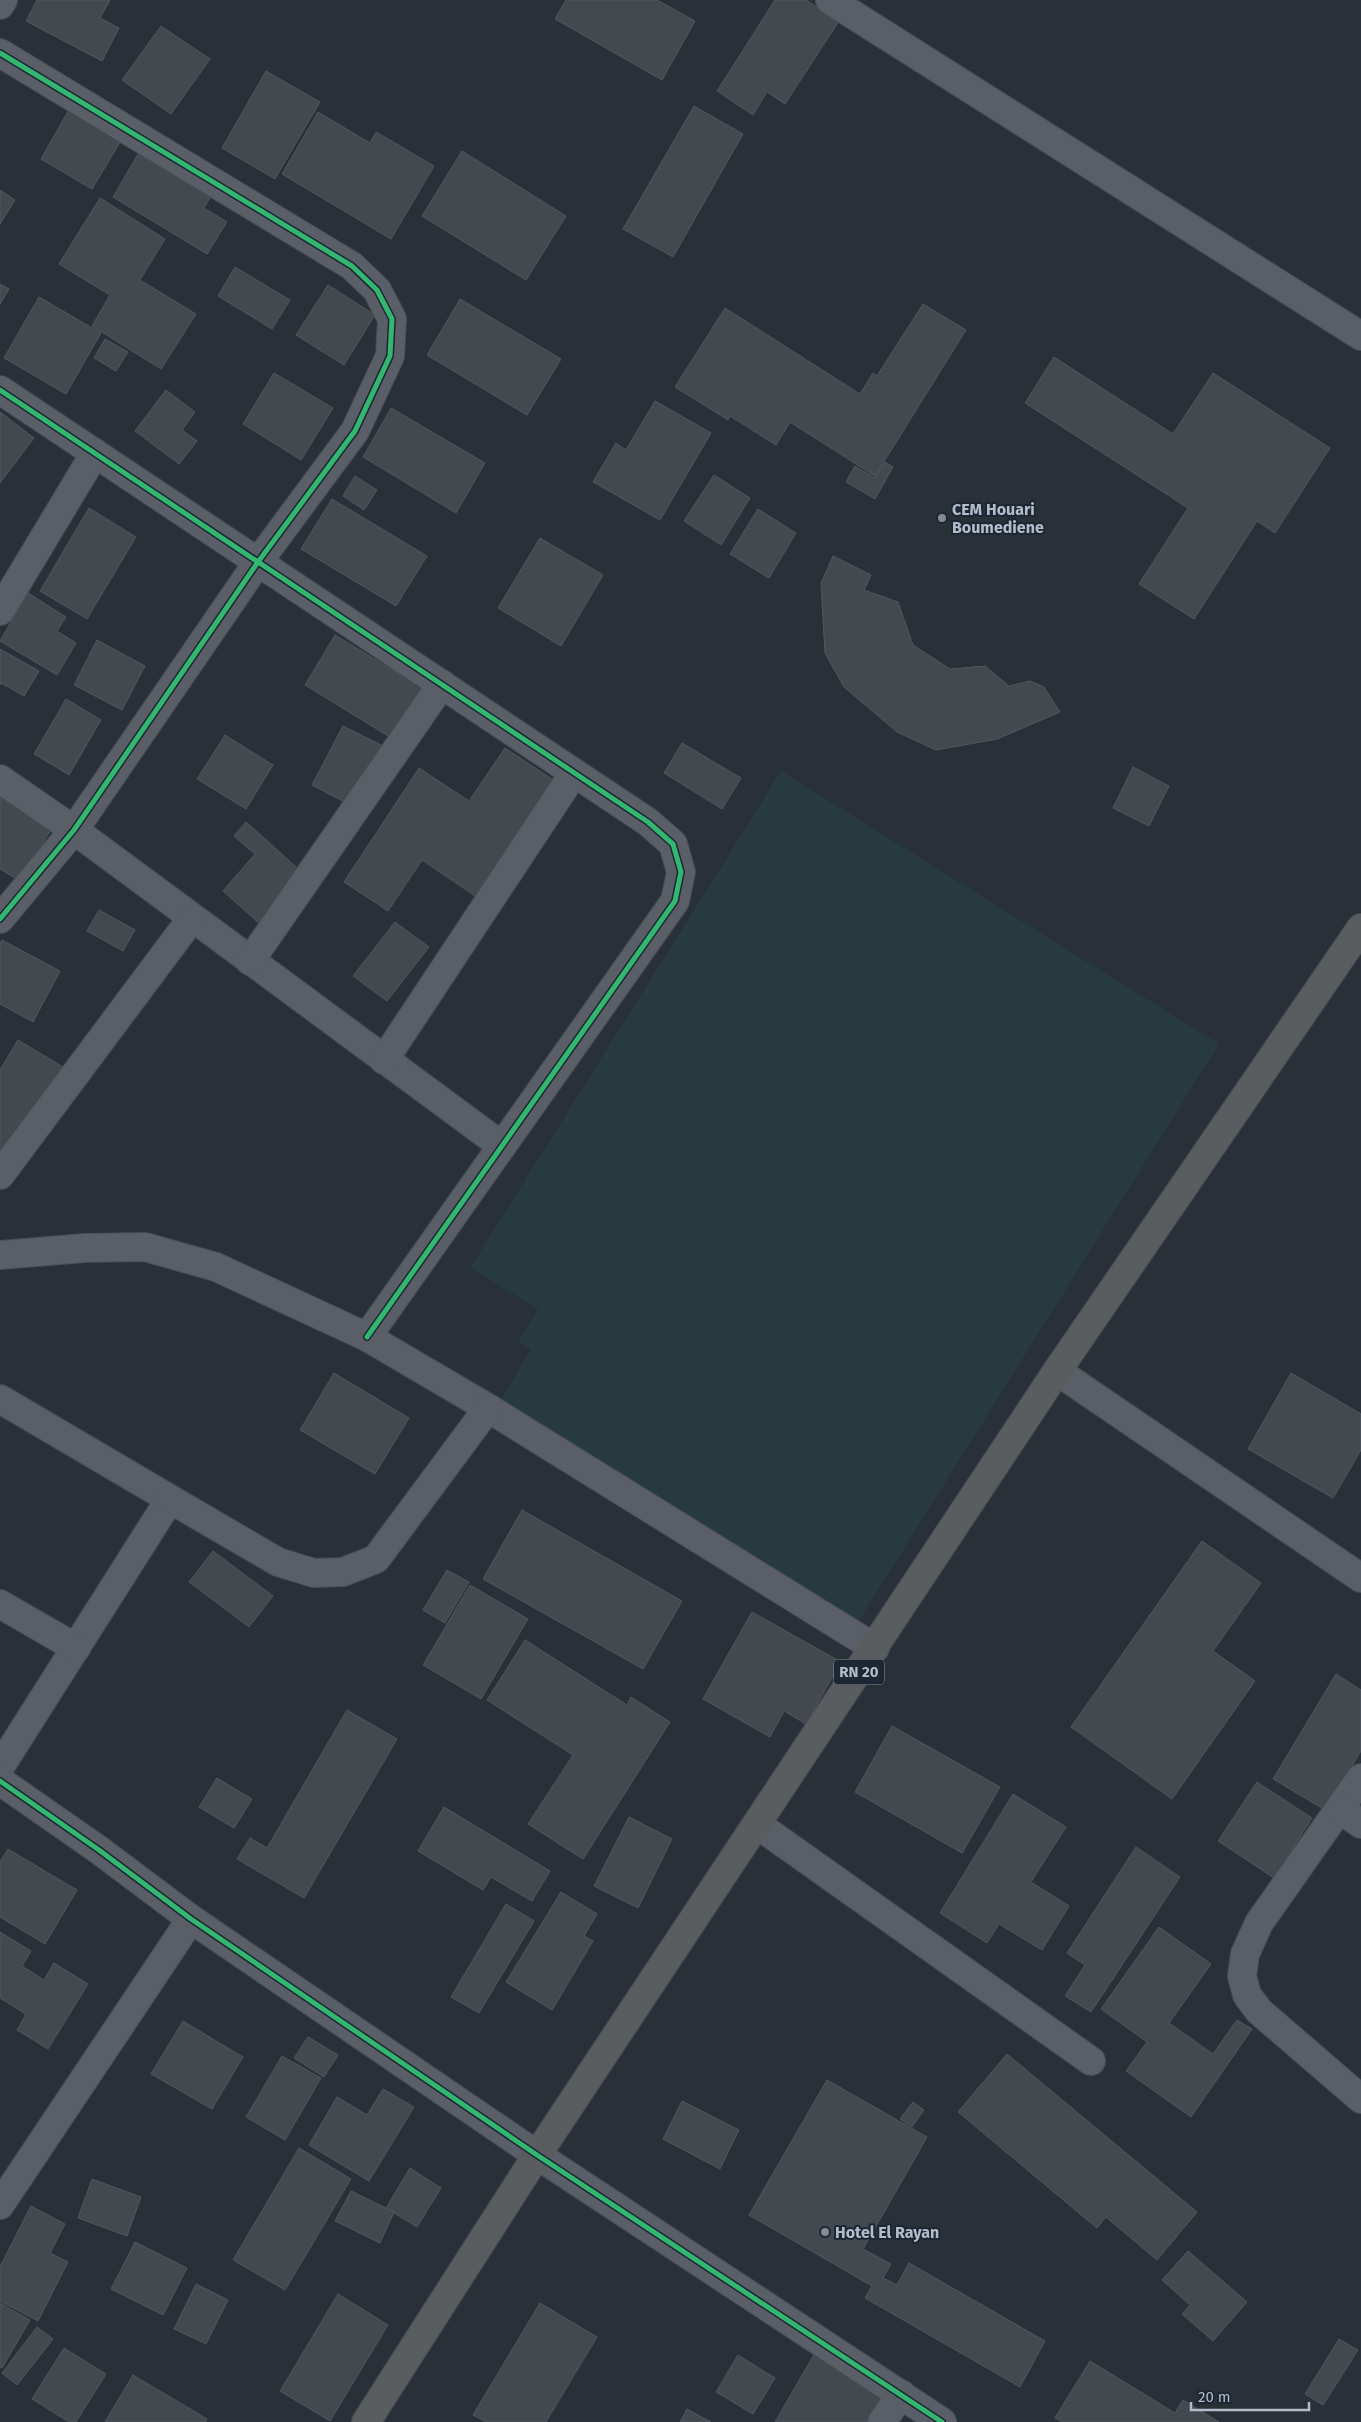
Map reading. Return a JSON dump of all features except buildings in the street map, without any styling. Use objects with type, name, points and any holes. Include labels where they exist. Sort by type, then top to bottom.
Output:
[{"type":"highway","name":"RN 20","points":[[366,2422],[537,2155],[758,1825],[1057,1372],[1361,928]]},
{"type":"street","points":[[0,5],[3,0]]},
{"type":"street","points":[[830,0],[1361,336]]},
{"type":"street","points":[[0,53],[352,266],[377,290],[392,319],[390,356],[355,431],[258,562],[74,830],[0,919]]},
{"type":"street","points":[[0,390],[648,822],[673,844],[681,872],[675,901],[367,1337]]},
{"type":"street","points":[[0,611],[95,453]]},
{"type":"street","points":[[250,961],[442,684]]},
{"type":"street","points":[[384,1060],[574,773]]},
{"type":"street","points":[[0,779],[74,830],[502,1146]]},
{"type":"street","points":[[0,1175],[192,918]]},
{"type":"street","points":[[0,1255],[85,1248],[145,1247],[216,1267],[367,1337],[488,1408],[875,1648]]},
{"type":"street","points":[[1057,1372],[1361,1578]]},
{"type":"street","points":[[0,1400],[278,1562],[314,1573],[343,1572],[376,1559],[488,1408]]},
{"type":"street","points":[[0,1767],[170,1499]]},
{"type":"street","points":[[0,1604],[76,1648]]},
{"type":"street","points":[[1361,1778],[1350,1816],[1259,1923],[1245,1954],[1242,1976],[1247,1995],[1259,2011],[1361,2099]]},
{"type":"street","points":[[0,1781],[99,1850],[191,1919],[537,2155],[942,2422]]},
{"type":"street","points":[[758,1825],[1091,2061]]},
{"type":"street","points":[[0,2205],[191,1919]]},
{"type":"street","points":[[882,2422],[901,2394]]},
{"type":"green space","points":[[781,771],[1219,1044],[857,1624],[500,1401],[531,1349],[518,1341],[538,1309],[470,1268]]},
{"type":"cycle path","points":[[0,53],[352,266],[377,290],[392,319],[390,356],[355,431],[258,562],[74,830],[0,919]]},
{"type":"cycle path","points":[[0,390],[648,822],[673,844],[681,872],[675,901],[367,1337]]},
{"type":"cycle path","points":[[0,1781],[99,1850],[191,1919],[537,2155],[942,2422]]},
{"type":"place","name":"CEM Houari Boumediene","points":[[942,518]]},
{"type":"place","name":"Hotel El Rayan","points":[[825,2232]]}]
